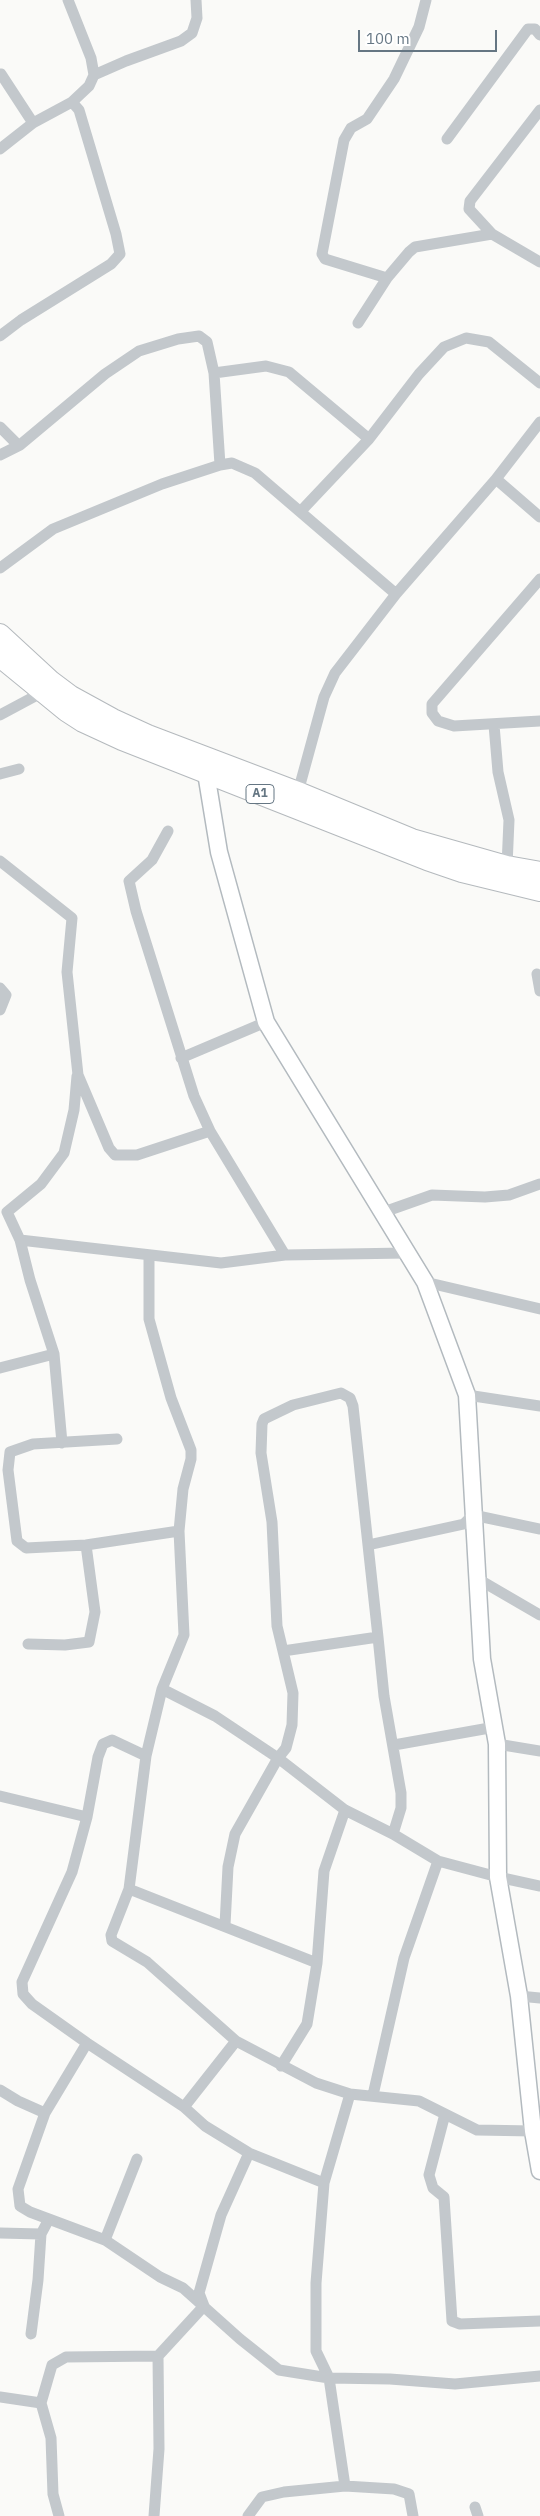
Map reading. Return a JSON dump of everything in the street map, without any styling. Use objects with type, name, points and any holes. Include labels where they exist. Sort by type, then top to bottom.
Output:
[{"type":"highway","name":"A1","points":[[0,634],[71,696],[112,719],[182,749],[298,792],[412,839],[506,866],[540,872]]},
{"type":"highway","name":"A1","points":[[0,657],[41,693],[84,722],[109,735],[427,860],[462,872],[540,891]]},
{"type":"street","points":[[0,149],[33,123],[72,102],[90,86],[94,75],[91,58],[68,0]]},
{"type":"street","points":[[94,75],[126,61],[181,42],[192,33],[197,18],[196,0]]},
{"type":"street","points":[[387,278],[325,258],[322,254],[344,140],[351,128],[367,119],[394,79],[419,26],[426,0]]},
{"type":"street","points":[[447,140],[528,29],[535,30],[540,35]]},
{"type":"street","points":[[0,74],[33,123]]},
{"type":"street","points":[[0,336],[21,320],[105,268],[120,254],[116,234],[80,115],[72,102]]},
{"type":"street","points":[[540,110],[470,201],[469,209],[492,234],[540,262]]},
{"type":"street","points":[[358,323],[387,278],[415,247],[492,234]]},
{"type":"street","points":[[0,455],[20,445],[105,374],[139,351],[178,339],[199,336],[207,342],[214,373],[220,465]]},
{"type":"street","points":[[301,511],[369,438],[419,374],[444,347],[466,338],[489,342],[540,383]]},
{"type":"street","points":[[214,373],[266,366],[289,372],[369,438]]},
{"type":"street","points":[[298,792],[324,697],[335,673],[396,594],[496,479],[540,422]]},
{"type":"street","points":[[0,428],[20,445]]},
{"type":"street","points":[[0,568],[53,529],[162,484],[220,465],[232,463],[255,473],[396,594]]},
{"type":"street","points":[[496,479],[540,517]]},
{"type":"street","points":[[540,579],[432,704],[432,713],[438,721],[454,726],[540,721]]},
{"type":"street","points":[[0,715],[41,693]]},
{"type":"street","points":[[494,725],[498,772],[509,820],[506,866]]},
{"type":"street","points":[[0,774],[19,769]]},
{"type":"street","points":[[206,773],[220,852],[266,1022],[425,1282],[467,1395],[482,1659],[497,1744],[498,1877],[519,1996],[533,2131],[540,2171]]},
{"type":"street","points":[[168,831],[152,860],[144,869],[129,880],[130,887],[194,1096],[210,1131],[285,1255]]},
{"type":"street","points":[[0,861],[72,918],[67,972],[78,1075],[74,1110],[64,1153],[40,1184],[4,1208],[20,1240],[30,1280],[54,1354],[62,1443]]},
{"type":"street","points":[[537,974],[540,991]]},
{"type":"street","points":[[0,988],[6,995],[0,1010]]},
{"type":"street","points":[[182,1058],[266,1022]]},
{"type":"street","points":[[78,1075],[109,1148],[115,1155],[137,1155],[210,1131]]},
{"type":"street","points":[[382,1213],[432,1196],[486,1197],[509,1195],[540,1184]]},
{"type":"street","points":[[20,1240],[221,1263],[285,1255],[406,1253]]},
{"type":"street","points":[[148,1256],[149,1319],[170,1398],[191,1450],[191,1460],[182,1489],[179,1531],[184,1635],[162,1689],[146,1756],[129,1889],[111,1936],[112,1941],[146,1962],[236,2041],[281,2066],[316,2082],[350,2094],[419,2101],[476,2130],[533,2131]]},
{"type":"street","points":[[425,1282],[540,1309]]},
{"type":"street","points":[[0,1368],[54,1354]]},
{"type":"street","points":[[225,1925],[228,1867],[235,1834],[278,1758],[286,1748],[292,1725],[293,1694],[277,1626],[272,1522],[261,1453],[264,1419],[279,1410],[341,1393],[350,1398],[353,1406],[384,1696],[394,1745],[401,1808],[393,1834]]},
{"type":"street","points":[[467,1395],[540,1406]]},
{"type":"street","points":[[117,1440],[33,1444],[10,1452],[8,1470],[18,1541],[26,1548],[86,1545],[179,1531]]},
{"type":"street","points":[[473,1515],[540,1529]]},
{"type":"street","points":[[368,1545],[464,1524],[473,1515]]},
{"type":"street","points":[[28,1644],[65,1645],[89,1642],[95,1612],[86,1545]]},
{"type":"street","points":[[478,1579],[540,1615]]},
{"type":"street","points":[[283,1651],[378,1637]]},
{"type":"street","points":[[162,1689],[215,1716],[278,1758],[346,1810],[393,1834],[438,1861],[540,1886]]},
{"type":"street","points":[[394,1745],[495,1727]]},
{"type":"street","points":[[146,1756],[112,1740],[103,1744],[98,1757],[87,1816],[72,1872],[22,1982],[23,1994],[32,2004],[87,2043],[184,2107],[205,2126],[248,2153],[324,2183]]},
{"type":"street","points":[[497,1744],[540,1751]]},
{"type":"street","points":[[0,1796],[87,1816]]},
{"type":"street","points":[[281,2066],[307,2024],[317,1963],[324,1871],[346,1810]]},
{"type":"street","points":[[373,2095],[404,1958],[438,1861]]},
{"type":"street","points":[[129,1889],[225,1925],[317,1963]]},
{"type":"street","points":[[519,1996],[540,1998]]},
{"type":"street","points":[[184,2107],[236,2041]]},
{"type":"street","points":[[87,2043],[45,2113],[18,2189],[20,2206],[105,2240],[160,2277],[184,2288],[240,2339],[279,2370],[328,2378],[390,2379],[455,2384],[540,2376]]},
{"type":"street","points":[[0,2090],[18,2101],[45,2113]]},
{"type":"street","points":[[345,2486],[328,2378],[316,2351],[316,2283],[324,2183],[350,2094]]},
{"type":"street","points":[[445,2114],[429,2175],[433,2188],[444,2197],[452,2321],[460,2324],[540,2321]]},
{"type":"street","points":[[204,2306],[199,2293],[221,2215],[248,2153]]},
{"type":"street","points":[[105,2240],[137,2159]]},
{"type":"street","points":[[31,2334],[38,2280],[41,2234],[49,2219]]},
{"type":"street","points":[[0,2232],[41,2234]]},
{"type":"street","points":[[154,2516],[159,2449],[158,2356],[204,2306]]},
{"type":"street","points":[[59,2516],[53,2494],[51,2438],[41,2402],[52,2366],[66,2357],[158,2356]]},
{"type":"street","points":[[0,2397],[41,2402]]},
{"type":"street","points":[[248,2516],[262,2497],[284,2492],[345,2486],[394,2489],[409,2494],[414,2516]]}]
